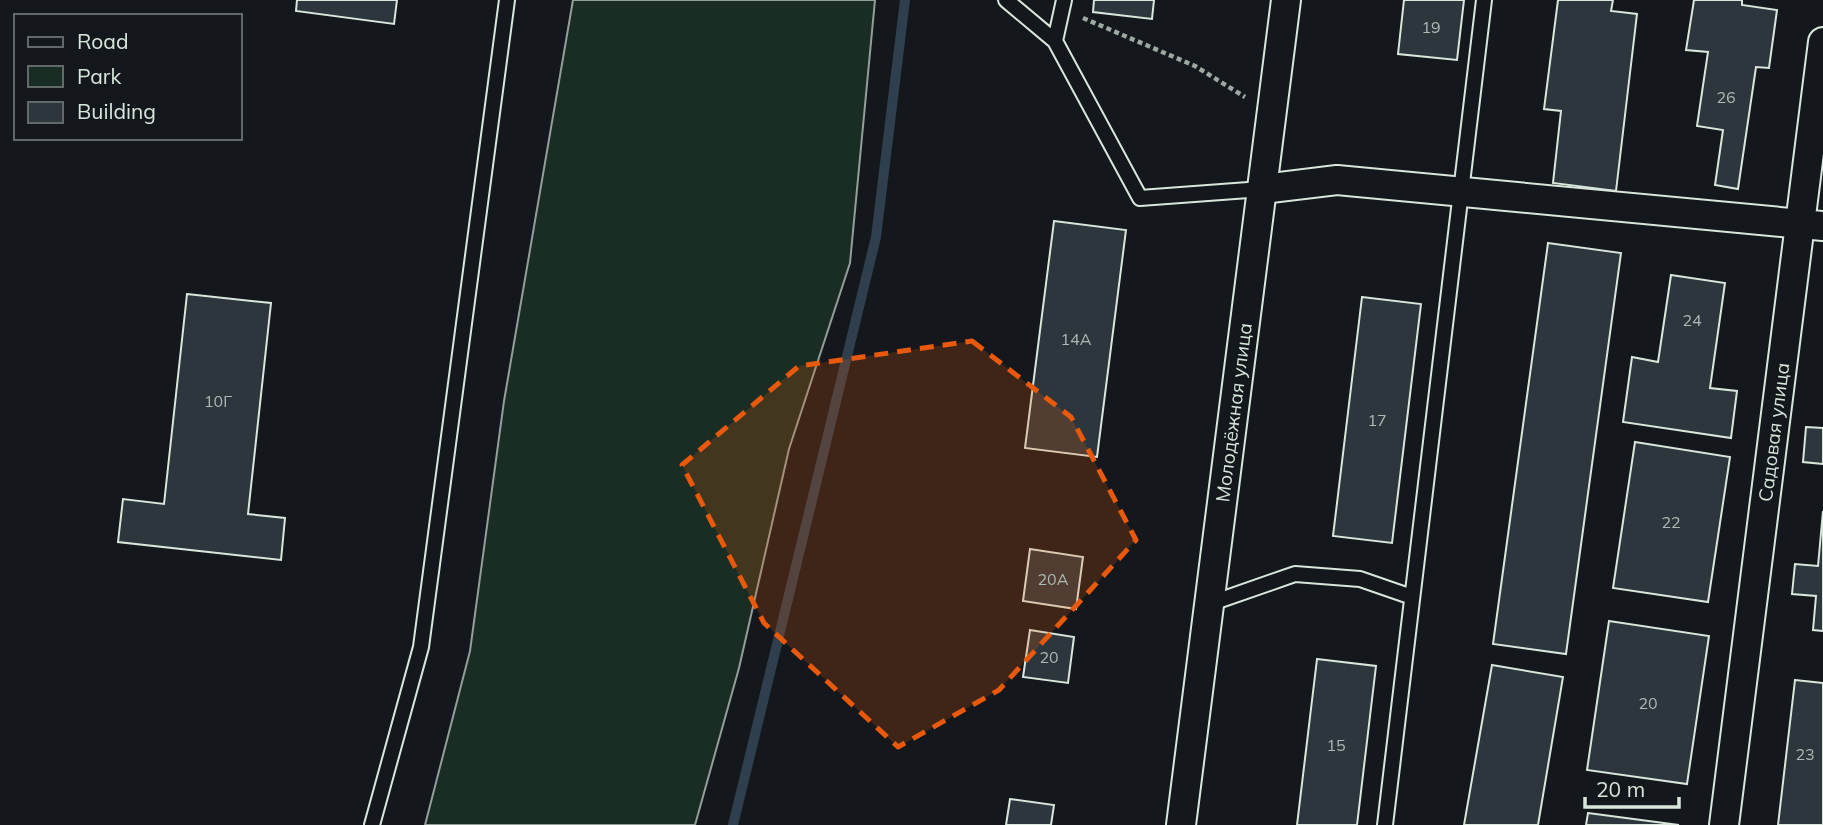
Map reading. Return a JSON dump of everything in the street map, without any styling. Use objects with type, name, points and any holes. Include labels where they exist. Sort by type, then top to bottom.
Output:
[{"type":"street","name":"Молодёжная улица","points":[[1181,825],[1286,0]]},
{"type":"street","name":"Садовая улица","points":[[1724,825],[1811,225],[1823,41]]},
{"type":"street","points":[[1262,189],[1337,180],[1811,225]]},
{"type":"lane","points":[[372,825],[421,647],[507,0]]},
{"type":"lane","points":[[1006,0],[1055,41],[1140,198],[1262,189]]},
{"type":"lane","points":[[1385,825],[1484,0]]},
{"type":"lane","points":[[1055,41],[1064,5]]},
{"type":"lane","points":[[1209,604],[1295,573],[1360,579],[1412,597]]},
{"type":"path","points":[[1064,5],[1195,66],[1271,114]]},
{"type":"highlighted area","points":[[972,341],[1071,417],[1136,540],[999,690],[898,747],[764,623],[682,465],[799,366]]},
{"type":"green space","points":[[573,0],[875,0],[850,263],[789,449],[739,668],[695,825],[425,825],[470,651],[504,401]]},
{"type":"building","points":[[297,0],[397,0],[394,24],[296,11]]},
{"type":"building","points":[[1094,0],[1154,0],[1152,19],[1093,12]]},
{"type":"building","points":[[1404,0],[1464,0],[1457,60],[1398,54]]},
{"type":"building","points":[[1558,0],[1613,0],[1611,11],[1637,14],[1616,191],[1553,183],[1561,111],[1544,109]]},
{"type":"building","points":[[1694,0],[1742,0],[1742,5],[1777,10],[1769,68],[1756,67],[1738,189],[1715,185],[1723,130],[1697,126],[1708,52],[1686,50]]},
{"type":"building","points":[[1054,221],[1126,230],[1097,457],[1025,448]]},
{"type":"building","points":[[1548,243],[1621,253],[1566,654],[1493,644]]},
{"type":"building","points":[[1671,275],[1725,283],[1710,388],[1737,391],[1731,438],[1623,422],[1632,357],[1658,362]]},
{"type":"building","points":[[187,294],[271,303],[248,514],[285,518],[281,560],[118,542],[123,499],[164,504]]},
{"type":"building","points":[[1362,297],[1421,304],[1392,543],[1333,536]]},
{"type":"building","points":[[1806,427],[1823,428],[1823,464],[1803,462]]},
{"type":"building","points":[[1635,442],[1730,457],[1708,602],[1613,588]]},
{"type":"building","points":[[1823,511],[1823,631],[1813,630],[1816,596],[1792,594],[1795,564],[1818,566]]},
{"type":"building","points":[[1030,549],[1083,557],[1076,609],[1023,601]]},
{"type":"building","points":[[1609,621],[1709,636],[1687,784],[1587,770]]},
{"type":"building","points":[[1030,630],[1074,637],[1068,683],[1023,677]]},
{"type":"building","points":[[1317,659],[1376,666],[1357,825],[1297,825]]},
{"type":"building","points":[[1492,665],[1563,677],[1538,825],[1464,825]]},
{"type":"building","points":[[1795,680],[1823,683],[1823,825],[1778,825]]},
{"type":"building","points":[[1010,799],[1054,805],[1051,825],[1006,825]]},
{"type":"building","points":[[1588,813],[1679,825],[1586,825]]},
{"type":"waterway","points":[[733,825],[876,237],[905,0]]}]
